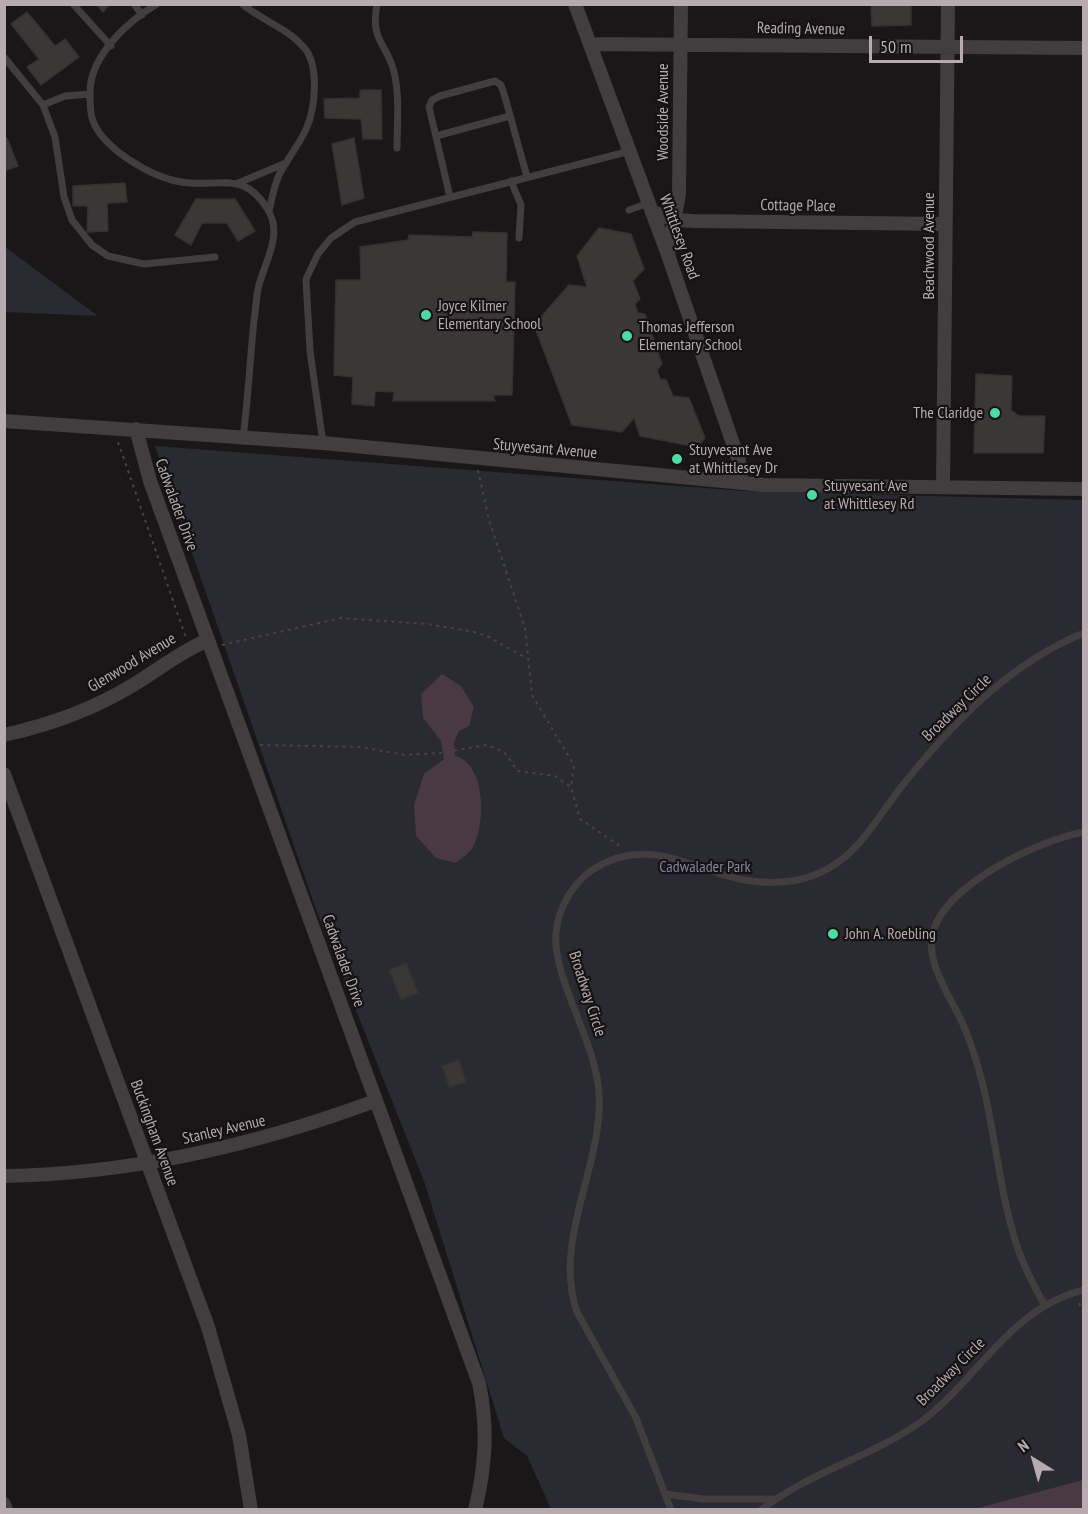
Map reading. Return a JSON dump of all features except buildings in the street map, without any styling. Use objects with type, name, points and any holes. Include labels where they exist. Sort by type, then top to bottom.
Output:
[{"type":"street","name":"Whittlesey Road","points":[[575,4],[668,255],[739,461],[742,483]]},
{"type":"street","name":"Woodside Avenue","points":[[668,255],[679,194],[681,4]]},
{"type":"street","name":"Beachwood Avenue","points":[[943,487],[948,4]]},
{"type":"street","name":"Reading Avenue","points":[[590,44],[1083,48]]},
{"type":"street","name":"Cottage Place","points":[[651,207],[676,220],[945,224]]},
{"type":"street","name":"Stuyvesant Avenue","points":[[4,420],[323,443],[742,483],[1083,489]]},
{"type":"street","name":"Cadwalader Drive","points":[[136,429],[150,481],[249,746],[375,1101],[412,1196],[479,1383],[487,1432],[482,1483],[475,1509]]},
{"type":"street","name":"Glenwood Avenue","points":[[4,735],[36,727],[108,700],[189,648],[209,644]]},
{"type":"street","name":"Buckingham Avenue","points":[[4,774],[225,1380],[239,1435],[251,1509]]},
{"type":"street","name":"Stanley Avenue","points":[[4,1176],[69,1173],[147,1164],[290,1131],[375,1101]]},
{"type":"street","points":[[4,1504],[6,1509]]},
{"type":"lane","points":[[73,4],[111,46]]},
{"type":"lane","points":[[134,4],[142,15]]},
{"type":"lane","points":[[157,4],[142,15],[111,46],[91,76],[92,118],[101,135],[121,155],[180,182],[225,181],[250,187],[269,211]]},
{"type":"lane","points":[[242,4],[256,16],[284,29],[307,51],[313,70],[314,98],[308,126],[278,176],[269,211],[274,239],[258,286],[243,438]]},
{"type":"lane","points":[[377,4],[377,34],[394,70],[397,148]]},
{"type":"lane","points":[[4,57],[43,105],[55,137],[64,197],[72,220],[92,244],[108,256],[144,264],[215,257]]},
{"type":"lane","points":[[450,197],[429,106],[432,100],[495,81],[501,85],[527,177]]},
{"type":"lane","points":[[43,105],[65,96],[90,94]]},
{"type":"lane","points":[[435,136],[510,116]]},
{"type":"lane","points":[[323,443],[310,351],[306,279],[318,254],[331,238],[355,222],[630,151]]},
{"type":"lane","points":[[236,184],[287,162]]},
{"type":"lane","points":[[511,181],[520,205],[519,238]]},
{"type":"lane","points":[[629,210],[651,207]]},
{"type":"lane","name":"Broadway Circle","points":[[670,1509],[636,1418],[577,1312],[569,1277],[597,1123],[599,1098],[594,1060],[561,968],[555,937],[557,924],[569,895],[586,874],[611,860],[637,854],[669,856],[740,879],[760,882],[798,880],[828,869],[850,852],[914,771],[982,699],[1036,658],[1083,633]]},
{"type":"lane","points":[[1044,1304],[1017,1247],[980,1070],[962,1022],[934,962],[932,938],[937,920],[946,908],[990,871],[1046,843],[1083,832]]},
{"type":"lane","name":"Broadway Circle","points":[[761,1509],[775,1499],[884,1444],[924,1419],[1029,1316],[1044,1304],[1083,1290]]},
{"type":"lane","name":"Broadway Circle","points":[[666,1494],[703,1499],[775,1499]]},
{"type":"path","points":[[117,438],[189,648]]},
{"type":"path","points":[[478,470],[489,520],[525,628],[526,658],[532,695],[574,765],[572,787],[580,819],[621,847],[637,854]]},
{"type":"path","points":[[209,644],[341,618],[429,624],[474,632],[526,658]]},
{"type":"path","points":[[249,746],[286,744],[361,747],[405,754],[440,753],[487,745],[504,752],[518,771],[555,776],[572,787]]},
{"type":"green space","points":[[5,247],[98,316],[5,312]]},
{"type":"green space","name":"Cadwalader Park","points":[[155,446],[744,491],[1083,500],[1083,1495],[989,1505],[974,1510],[551,1509],[527,1456],[504,1438],[424,1181],[318,915]]},
{"type":"shaded area","points":[[442,674],[461,686],[474,707],[469,726],[459,731],[454,742],[455,756],[465,761],[473,770],[478,782],[480,824],[473,847],[456,863],[436,858],[416,836],[414,805],[424,774],[444,759],[441,741],[423,718],[421,694]]},
{"type":"shaded area","points":[[1083,1480],[1083,1509],[974,1509],[989,1505]]},
{"type":"place","name":"Joyce Kilmer Elementary School","points":[[426,315]]},
{"type":"place","name":"Thomas Jefferson Elementary School","points":[[627,336]]},
{"type":"place","name":"The Claridge","points":[[995,413]]},
{"type":"place","name":"Stuyvesant Ave at Whittlesey Dr","points":[[677,459]]},
{"type":"place","name":"Stuyvesant Ave at Whittlesey Rd","points":[[812,495]]},
{"type":"place","name":"John A. Roebling","points":[[833,934]]}]
